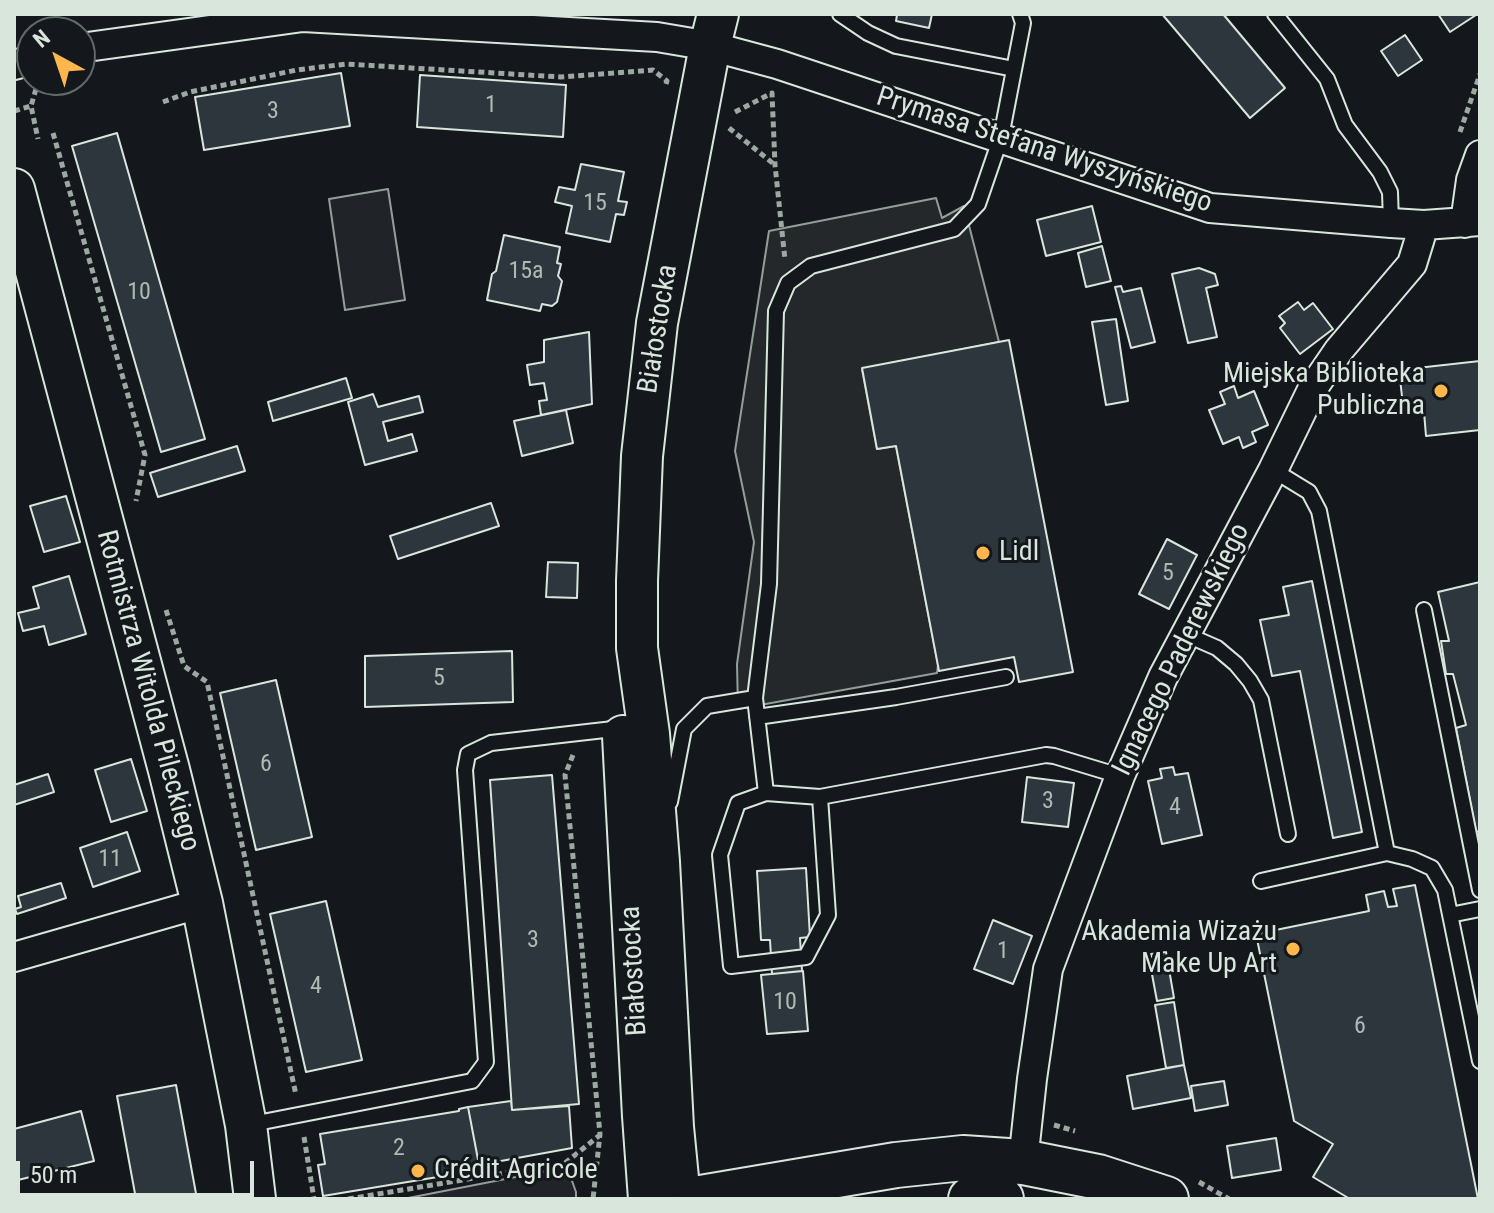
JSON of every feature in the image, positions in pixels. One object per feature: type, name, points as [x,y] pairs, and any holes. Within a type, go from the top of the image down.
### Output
[{"type":"main road","name":"Białostocka","points":[[649,1199],[622,728],[637,648],[642,456],[657,323],[714,30]]},
{"type":"main road","name":"Rotmistrza Witolda Pileckiego","points":[[14,189],[202,903],[246,1125],[255,1199]]},
{"type":"main road","name":"Białostocka","points":[[637,648],[649,734],[659,862],[673,1127],[680,1199]]},
{"type":"main road","points":[[695,1199],[896,1165],[963,1158],[1023,1162],[1098,1177],[1166,1199]]},
{"type":"main road","points":[[971,1199],[1001,1199]]},
{"type":"street","name":"Prymasa Stefana Wyszyńskiego","points":[[96,46],[303,17],[429,19],[657,37],[714,30],[777,64],[1210,208],[1424,225],[1472,222]]},
{"type":"street","points":[[1468,150],[1472,222]]},
{"type":"street","name":"Ignacego Paderewskiego","points":[[1023,1162],[1048,969],[1120,776],[1163,677],[1313,388],[1339,350],[1412,264],[1424,225]]},
{"type":"street","points":[[14,957],[202,903]]},
{"type":"lane","points":[[840,14],[868,33],[896,46],[1014,69]]},
{"type":"lane","points":[[766,793],[755,698],[769,584],[776,311],[788,283],[811,266],[954,229],[978,204],[1001,137],[1023,23],[1020,14]]},
{"type":"lane","points":[[1275,14],[1327,79],[1345,125],[1380,172],[1390,192],[1391,223]]},
{"type":"lane","points":[[1273,470],[1309,492],[1319,511],[1387,853]]},
{"type":"lane","points":[[1424,610],[1480,890]]},
{"type":"lane","points":[[1185,634],[1217,648],[1236,664],[1261,700],[1288,834]]},
{"type":"lane","points":[[757,717],[1006,677]]},
{"type":"lane","points":[[659,862],[684,729],[707,706],[755,698]]},
{"type":"lane","points":[[246,1125],[472,1081],[486,1062],[465,770],[468,754],[491,743],[622,728]]},
{"type":"lane","points":[[820,797],[828,915],[806,957],[731,966],[720,855],[738,803],[766,793],[820,797],[1046,755],[1120,776]]},
{"type":"lane","points":[[1261,881],[1387,853],[1432,868],[1445,890],[1480,1061]]},
{"type":"lane","points":[[1450,915],[1480,909]]},
{"type":"path","points":[[163,102],[190,92],[297,70],[346,64],[561,77],[653,70],[667,81],[666,92]]},
{"type":"path","points":[[1468,150],[1480,74]]},
{"type":"path","points":[[733,113],[772,93],[775,165],[788,283]]},
{"type":"path","points":[[14,111],[31,106],[38,139]]},
{"type":"path","points":[[720,120],[775,165]]},
{"type":"path","points":[[53,133],[145,455],[135,506]]},
{"type":"path","points":[[166,608],[184,666],[207,682],[300,1114],[314,1199]]},
{"type":"path","points":[[581,733],[565,775],[600,1134],[593,1199]]},
{"type":"path","points":[[348,1199],[565,1163],[600,1134]]},
{"type":"shaded area","points":[[388,189],[405,300],[345,310],[329,199]]},
{"type":"shaded area","points":[[936,198],[942,218],[964,206],[999,342],[862,369],[877,449],[896,446],[938,665],[937,673],[738,709],[737,664],[754,542],[735,451],[769,231]]},
{"type":"shaded area","points":[[567,1167],[576,1199],[403,1199]]},
{"type":"building","points":[[894,14],[932,14],[929,28],[896,21],[897,15]]},
{"type":"building","points":[[1162,14],[1223,14],[1285,88],[1250,118]]},
{"type":"building","points":[[1438,14],[1475,14],[1476,15],[1450,32]]},
{"type":"building","points":[[1405,35],[1422,60],[1398,76],[1381,51]]},
{"type":"building","points":[[341,73],[350,126],[204,150],[195,97]]},
{"type":"building","points":[[420,75],[566,85],[563,137],[417,127]]},
{"type":"building","points":[[117,133],[205,439],[161,452],[72,146]]},
{"type":"building","points":[[581,164],[624,172],[618,201],[627,202],[624,215],[616,214],[610,242],[566,233],[572,206],[555,202],[559,187],[575,190]]},
{"type":"building","points":[[1092,206],[1101,242],[1046,256],[1037,220]]},
{"type":"building","points":[[504,235],[560,247],[557,263],[561,264],[558,276],[562,281],[557,302],[552,306],[542,304],[540,311],[487,300]]},
{"type":"building","points":[[1102,246],[1111,281],[1086,287],[1078,253]]},
{"type":"building","points":[[1199,268],[1215,274],[1218,285],[1206,288],[1217,337],[1188,343],[1172,274]]},
{"type":"building","points":[[1121,286],[1123,292],[1141,288],[1155,342],[1131,348],[1115,287]]},
{"type":"building","points":[[1298,302],[1304,310],[1313,303],[1333,329],[1300,354],[1280,328],[1285,323],[1279,316]]},
{"type":"building","points":[[1116,319],[1128,401],[1106,405],[1092,322]]},
{"type":"building","points":[[589,332],[592,404],[541,415],[539,401],[547,400],[544,383],[530,385],[527,365],[544,362],[544,340]]},
{"type":"building","name":"Lidl","points":[[1009,340],[1073,672],[1019,682],[1014,657],[939,671],[896,446],[877,449],[862,368]]},
{"type":"building","name":"Miejska Biblioteka Publiczna","points":[[1480,361],[1480,430],[1426,436],[1424,412],[1404,414],[1399,370]]},
{"type":"building","points":[[346,378],[352,398],[273,421],[268,402]]},
{"type":"building","points":[[1234,386],[1238,398],[1254,391],[1268,425],[1252,432],[1256,442],[1243,448],[1239,437],[1223,444],[1209,410],[1225,404],[1220,392]]},
{"type":"building","points":[[373,394],[378,407],[419,396],[423,412],[383,422],[388,441],[412,434],[417,451],[365,465],[348,402]]},
{"type":"building","points":[[566,410],[573,443],[522,456],[514,421]]},
{"type":"building","points":[[237,446],[245,471],[158,497],[150,473]]},
{"type":"building","points":[[66,496],[80,542],[44,552],[30,506]]},
{"type":"building","points":[[491,503],[499,526],[398,559],[390,536]]},
{"type":"building","points":[[1167,539],[1197,555],[1169,609],[1139,594]]},
{"type":"building","points":[[548,562],[578,563],[577,598],[546,597]]},
{"type":"building","points":[[69,576],[86,634],[49,645],[44,626],[23,631],[18,613],[39,608],[33,587]]},
{"type":"building","points":[[1312,581],[1362,832],[1333,838],[1300,671],[1272,676],[1260,620],[1289,615],[1283,587]]},
{"type":"building","points":[[1480,582],[1480,831],[1476,832],[1456,728],[1466,725],[1453,674],[1446,674],[1441,641],[1449,641],[1438,592]]},
{"type":"building","points":[[512,651],[513,702],[365,707],[365,656]]},
{"type":"building","points":[[276,680],[312,837],[256,850],[220,693]]},
{"type":"building","points":[[131,759],[147,811],[111,822],[95,770]]},
{"type":"building","points":[[1173,767],[1175,775],[1188,773],[1202,835],[1162,844],[1148,781],[1162,778],[1160,769]]},
{"type":"building","points":[[48,774],[54,792],[14,805],[14,785]]},
{"type":"building","points":[[552,775],[579,1104],[512,1110],[490,780]]},
{"type":"building","points":[[1027,777],[1074,783],[1068,827],[1022,822]]},
{"type":"building","points":[[127,832],[140,871],[93,887],[80,848]]},
{"type":"building","points":[[806,868],[810,937],[800,938],[802,971],[772,974],[770,940],[761,940],[757,871]]},
{"type":"building","points":[[61,883],[66,898],[17,914],[15,909],[21,907],[18,896]]},
{"type":"building","points":[[1415,885],[1478,1199],[1350,1199],[1313,1177],[1333,1144],[1294,1121],[1256,934],[1369,911],[1366,895],[1384,891],[1388,907],[1397,906],[1393,889]]},
{"type":"building","points":[[326,901],[362,1060],[306,1072],[270,914]]},
{"type":"building","points":[[993,920],[1032,936],[1013,984],[974,969]]},
{"type":"building","points":[[1166,952],[1174,998],[1157,1001],[1151,954]]},
{"type":"building","points":[[803,971],[808,1031],[767,1034],[761,975]]},
{"type":"building","points":[[1174,1002],[1184,1065],[1166,1068],[1155,1005]]},
{"type":"building","points":[[1184,1065],[1191,1098],[1133,1109],[1127,1076]]},
{"type":"building","points":[[1224,1081],[1228,1105],[1195,1111],[1191,1086]]},
{"type":"building","points":[[176,1085],[197,1199],[136,1199],[117,1096]]},
{"type":"building","points":[[511,1101],[512,1110],[569,1106],[572,1148],[479,1165],[468,1107]]},
{"type":"building","points":[[468,1107],[480,1170],[323,1196],[318,1165],[325,1164],[320,1134]]},
{"type":"building","points":[[81,1111],[94,1161],[14,1181],[14,1129]]},
{"type":"building","points":[[1276,1138],[1281,1170],[1232,1178],[1227,1146]]},
{"type":"place","name":"Miejska Biblioteka Publiczna","points":[[1441,391]]},
{"type":"place","name":"Lidl","points":[[983,553]]},
{"type":"place","name":"Akademia Wizażu Make Up Art","points":[[1293,949]]},
{"type":"place","name":"Crédit Agricole","points":[[418,1171]]}]
